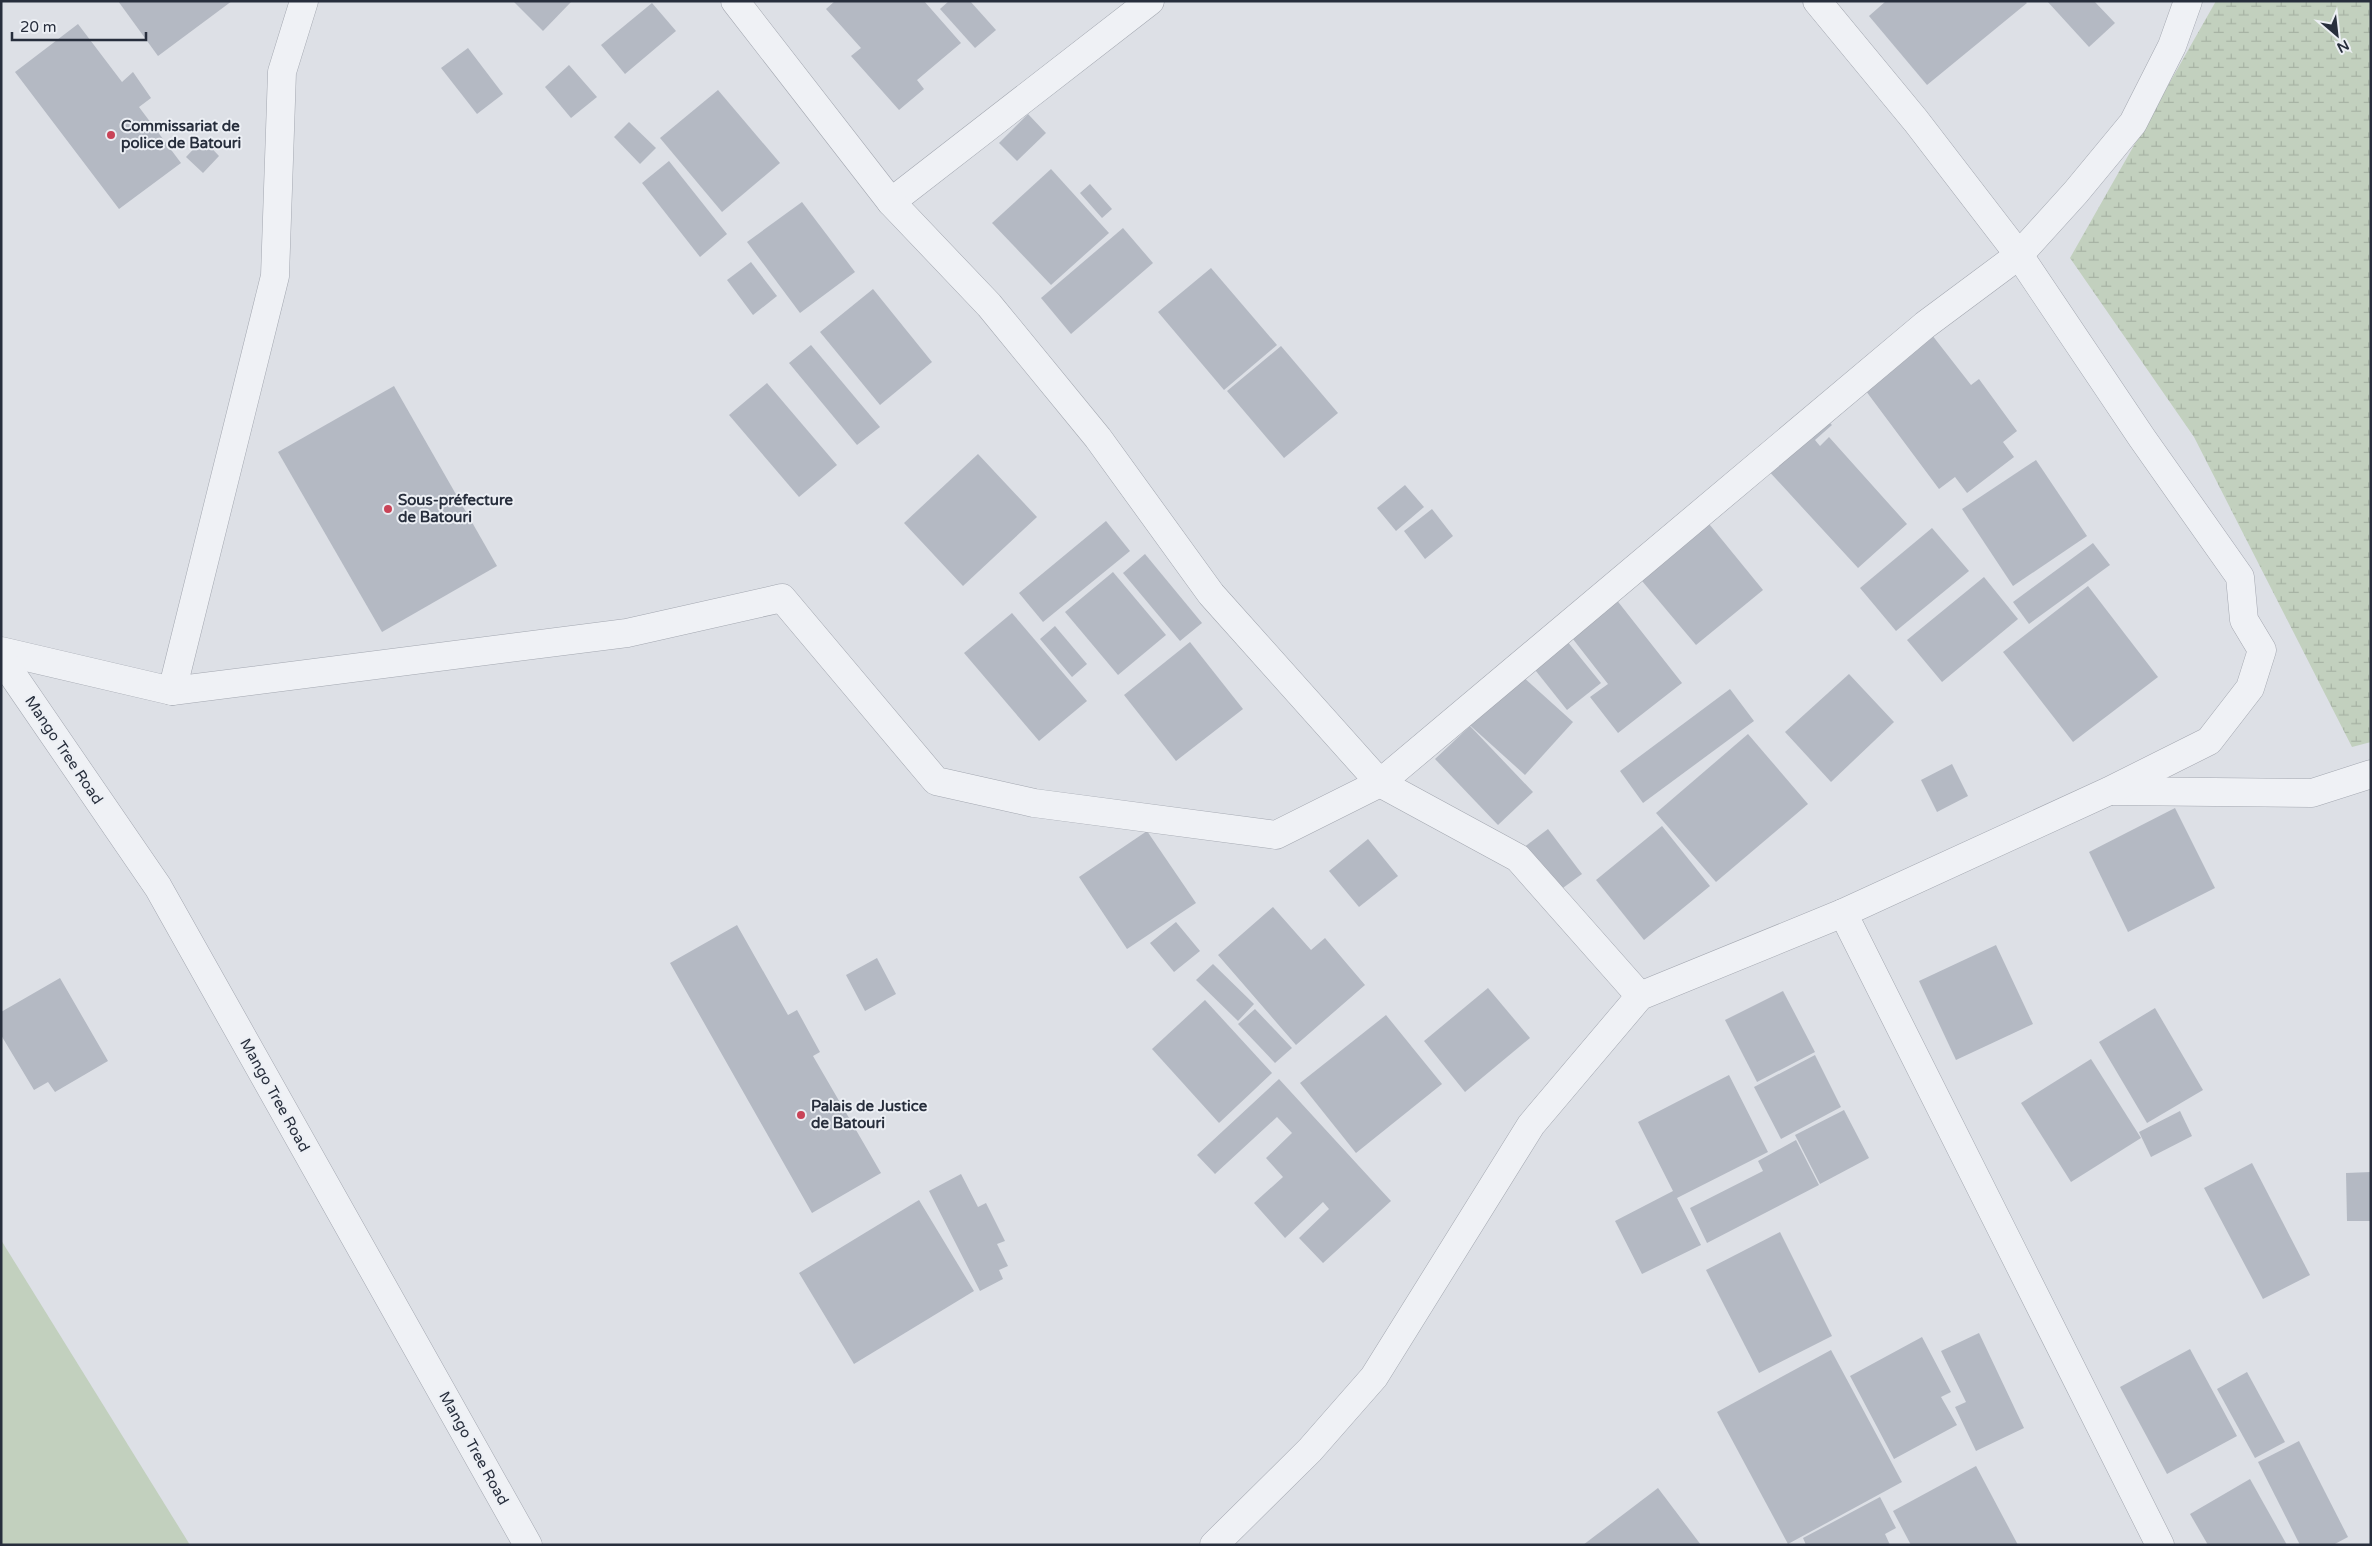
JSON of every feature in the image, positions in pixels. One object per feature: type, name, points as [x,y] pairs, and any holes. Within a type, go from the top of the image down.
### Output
[{"type":"street","points":[[172,691],[275,276],[282,72],[304,1]]},
{"type":"street","points":[[735,1],[891,202],[989,305],[1098,438],[1211,594],[1290,686],[1380,783],[1518,858],[1640,996]]},
{"type":"street","points":[[891,202],[1150,1]]},
{"type":"street","points":[[1214,1545],[1310,1450],[1374,1377],[1531,1125],[1640,996],[1843,913],[2109,791],[2209,741],[2250,688],[2262,650],[2244,620],[2240,577],[2142,438],[2018,255],[1916,121],[1817,1]]},
{"type":"street","points":[[1,652],[172,691],[626,634],[782,598],[936,781],[1034,803],[1276,835],[1380,783],[1925,324],[2018,255],[2076,192],[2133,123],[2172,46],[2188,1]]},
{"type":"street","name":"Mango Tree Road","points":[[1,658],[158,887],[528,1545]]},
{"type":"street","points":[[2109,791],[2312,793],[2371,774]]},
{"type":"street","points":[[1843,913],[2160,1545]]},
{"type":"green space","points":[[2216,1],[2371,1],[2371,742],[2352,747],[2194,437],[2070,258]]},
{"type":"green space","points":[[1,1240],[190,1545],[1,1545]]},
{"type":"building","points":[[118,1],[232,1],[158,56]]},
{"type":"building","points":[[513,1],[572,1],[543,31]]},
{"type":"building","points":[[835,1],[924,1],[961,43],[917,80],[924,89],[899,110],[851,56],[861,48],[826,9]]},
{"type":"building","points":[[949,1],[970,1],[996,30],[975,48],[940,9]]},
{"type":"building","points":[[1886,1],[2025,1],[2027,3],[1927,85],[1869,16]]},
{"type":"building","points":[[2047,1],[2094,1],[2115,23],[2089,47]]},
{"type":"building","points":[[652,3],[676,31],[625,74],[601,45]]},
{"type":"building","name":"Commissariat de police de Batouri","points":[[78,24],[122,82],[133,72],[151,98],[139,107],[181,163],[119,209],[15,72]]},
{"type":"building","points":[[468,48],[503,94],[477,114],[441,68]]},
{"type":"building","points":[[569,65],[597,97],[571,118],[545,87]]},
{"type":"building","points":[[718,90],[780,163],[722,212],[660,138]]},
{"type":"building","points":[[1028,114],[1046,133],[1017,161],[999,143]]},
{"type":"building","points":[[629,122],[656,148],[640,164],[614,137]]},
{"type":"building","points":[[203,139],[219,156],[203,173],[186,157]]},
{"type":"building","points":[[669,161],[727,234],[700,257],[642,183]]},
{"type":"building","points":[[1051,169],[1109,233],[1051,285],[992,223]]},
{"type":"building","points":[[1090,184],[1112,209],[1102,218],[1080,193]]},
{"type":"building","points":[[802,202],[855,272],[800,313],[747,242]]},
{"type":"building","points":[[1123,228],[1153,263],[1071,334],[1041,298]]},
{"type":"building","points":[[751,262],[777,296],[753,315],[727,280]]},
{"type":"building","points":[[1211,268],[1277,345],[1224,390],[1158,312]]},
{"type":"building","points":[[873,289],[932,362],[880,405],[820,332]]},
{"type":"building","points":[[1932,335],[1971,385],[1979,379],[2017,431],[2003,442],[2014,457],[1967,493],[1955,477],[1939,489],[1863,387]]},
{"type":"building","points":[[811,345],[880,427],[857,445],[789,363]]},
{"type":"building","points":[[1281,346],[1338,413],[1284,458],[1227,391]]},
{"type":"building","points":[[767,383],[837,465],[799,497],[729,415]]},
{"type":"building","name":"Sous-préfecture de Batouri","points":[[394,386],[497,566],[382,632],[278,452]]},
{"type":"building","points":[[1817,410],[1832,425],[1815,440],[1820,446],[1829,437],[1907,524],[1858,568],[1765,467]]},
{"type":"building","points":[[978,454],[1037,517],[963,586],[904,523]]},
{"type":"building","points":[[2036,460],[2087,536],[2013,586],[1962,509]]},
{"type":"building","points":[[1405,485],[1424,507],[1396,531],[1377,508]]},
{"type":"building","points":[[1432,509],[1453,536],[1425,559],[1404,531]]},
{"type":"building","points":[[1705,519],[1763,590],[1696,645],[1637,575]]},
{"type":"building","points":[[1106,521],[1130,551],[1043,622],[1019,593]]},
{"type":"building","points":[[1932,528],[1969,571],[1896,631],[1860,588]]},
{"type":"building","points":[[2093,543],[2110,565],[2029,624],[2013,602]]},
{"type":"building","points":[[1145,554],[1202,623],[1180,641],[1123,573]]},
{"type":"building","points":[[1113,572],[1166,635],[1118,675],[1065,612]]},
{"type":"building","points":[[1984,577],[2018,619],[1942,682],[1907,640]]},
{"type":"building","points":[[2088,586],[2158,677],[2073,742],[2003,652]]},
{"type":"building","points":[[1608,589],[1682,683],[1618,733],[1590,697],[1608,684],[1562,625]]},
{"type":"building","points":[[1012,613],[1087,701],[1039,741],[964,653]]},
{"type":"building","points":[[1055,626],[1087,664],[1072,677],[1040,639]]},
{"type":"building","points":[[1558,630],[1601,683],[1567,710],[1524,656]]},
{"type":"building","points":[[1190,642],[1243,709],[1176,761],[1124,695]]},
{"type":"building","points":[[1511,666],[1573,722],[1525,775],[1463,719]]},
{"type":"building","points":[[1849,674],[1894,722],[1831,782],[1785,732]]},
{"type":"building","points":[[1730,689],[1754,721],[1643,803],[1620,771]]},
{"type":"building","points":[[1470,726],[1533,792],[1498,825],[1435,759]]},
{"type":"building","points":[[1748,734],[1808,804],[1716,882],[1656,813]]},
{"type":"building","points":[[1952,764],[1968,796],[1937,812],[1921,780]]},
{"type":"building","points":[[2175,808],[2215,888],[2128,932],[2089,852]]},
{"type":"building","points":[[1662,826],[1710,886],[1644,940],[1596,880]]},
{"type":"building","points":[[1548,829],[1582,874],[1545,901],[1511,857]]},
{"type":"building","points":[[1147,831],[1196,903],[1127,949],[1079,877]]},
{"type":"building","points":[[1368,839],[1398,876],[1359,907],[1329,871]]},
{"type":"building","points":[[1273,907],[1311,950],[1325,938],[1365,985],[1296,1045],[1218,955]]},
{"type":"building","points":[[1176,922],[1200,951],[1174,972],[1150,943]]},
{"type":"building","name":"Palais de Justice de Batouri","points":[[737,925],[788,1015],[797,1010],[820,1052],[813,1056],[881,1173],[812,1213],[670,963]]},
{"type":"building","points":[[1996,945],[2033,1024],[1956,1060],[1919,981]]},
{"type":"building","points":[[877,958],[896,994],[865,1011],[846,975]]},
{"type":"building","points":[[1213,964],[1254,1004],[1238,1021],[1196,980]]},
{"type":"building","points":[[60,978],[108,1061],[55,1092],[48,1082],[34,1090],[1,1035],[1,1012]]},
{"type":"building","points":[[1488,988],[1530,1038],[1465,1092],[1424,1041]]},
{"type":"building","points":[[1783,991],[1815,1052],[1757,1082],[1725,1020]]},
{"type":"building","points":[[1205,1000],[1272,1073],[1219,1123],[1152,1049]]},
{"type":"building","points":[[2155,1008],[2203,1090],[2147,1123],[2099,1042]]},
{"type":"building","points":[[1255,1009],[1292,1048],[1275,1063],[1238,1024]]},
{"type":"building","points":[[1386,1015],[1442,1084],[1356,1153],[1300,1083]]},
{"type":"building","points":[[1815,1055],[1841,1107],[1781,1139],[1754,1087]]},
{"type":"building","points":[[2091,1059],[2141,1138],[2071,1182],[2021,1103]]},
{"type":"building","points":[[1729,1075],[1768,1152],[1677,1198],[1701,1245],[1642,1274],[1615,1221],[1673,1191],[1638,1122]]},
{"type":"building","points":[[1279,1079],[1391,1201],[1323,1263],[1299,1238],[1329,1209],[1323,1202],[1285,1238],[1254,1203],[1283,1177],[1266,1158],[1292,1133],[1277,1117],[1215,1174],[1197,1155]]},
{"type":"building","points":[[1844,1110],[1869,1158],[1820,1184],[1795,1135]]},
{"type":"building","points":[[2180,1111],[2192,1136],[2151,1157],[2139,1132]]},
{"type":"building","points":[[1796,1140],[1819,1185],[1707,1243],[1690,1208],[1763,1171],[1758,1161]]},
{"type":"building","points":[[2252,1163],[2310,1275],[2263,1299],[2204,1188]]},
{"type":"building","points":[[2371,1172],[2371,1221],[2347,1221],[2346,1173]]},
{"type":"building","points":[[961,1174],[978,1207],[986,1203],[1005,1241],[997,1244],[1008,1266],[999,1270],[1003,1279],[980,1291],[929,1191]]},
{"type":"building","points":[[919,1200],[974,1291],[854,1364],[799,1273]]},
{"type":"building","points":[[1780,1232],[1832,1336],[1759,1373],[1706,1270]]},
{"type":"building","points":[[1979,1333],[2024,1428],[1976,1451],[1955,1407],[1966,1402],[1941,1351]]},
{"type":"building","points":[[1922,1337],[1951,1392],[1941,1397],[1957,1425],[1894,1459],[1850,1376]]},
{"type":"building","points":[[2190,1349],[2237,1436],[2167,1474],[2120,1387]]},
{"type":"building","points":[[1831,1350],[1902,1482],[1788,1544],[1717,1412]]},
{"type":"building","points":[[2247,1372],[2285,1442],[2255,1458],[2217,1389]]},
{"type":"building","points":[[2299,1441],[2348,1537],[2333,1545],[2300,1545],[2258,1462]]},
{"type":"building","points":[[1976,1466],[2018,1545],[1911,1545],[1893,1511]]},
{"type":"building","points":[[2250,1479],[2287,1545],[2208,1545],[2190,1514]]},
{"type":"building","points":[[1658,1488],[1701,1545],[1583,1545]]},
{"type":"building","points":[[1880,1497],[1896,1528],[1885,1534],[1890,1545],[1806,1545],[1803,1538]]},
{"type":"place","name":"Commissariat de police de Batouri","points":[[111,135]]},
{"type":"place","name":"Sous-préfecture de Batouri","points":[[388,509]]},
{"type":"place","name":"Palais de Justice de Batouri","points":[[801,1115]]}]
